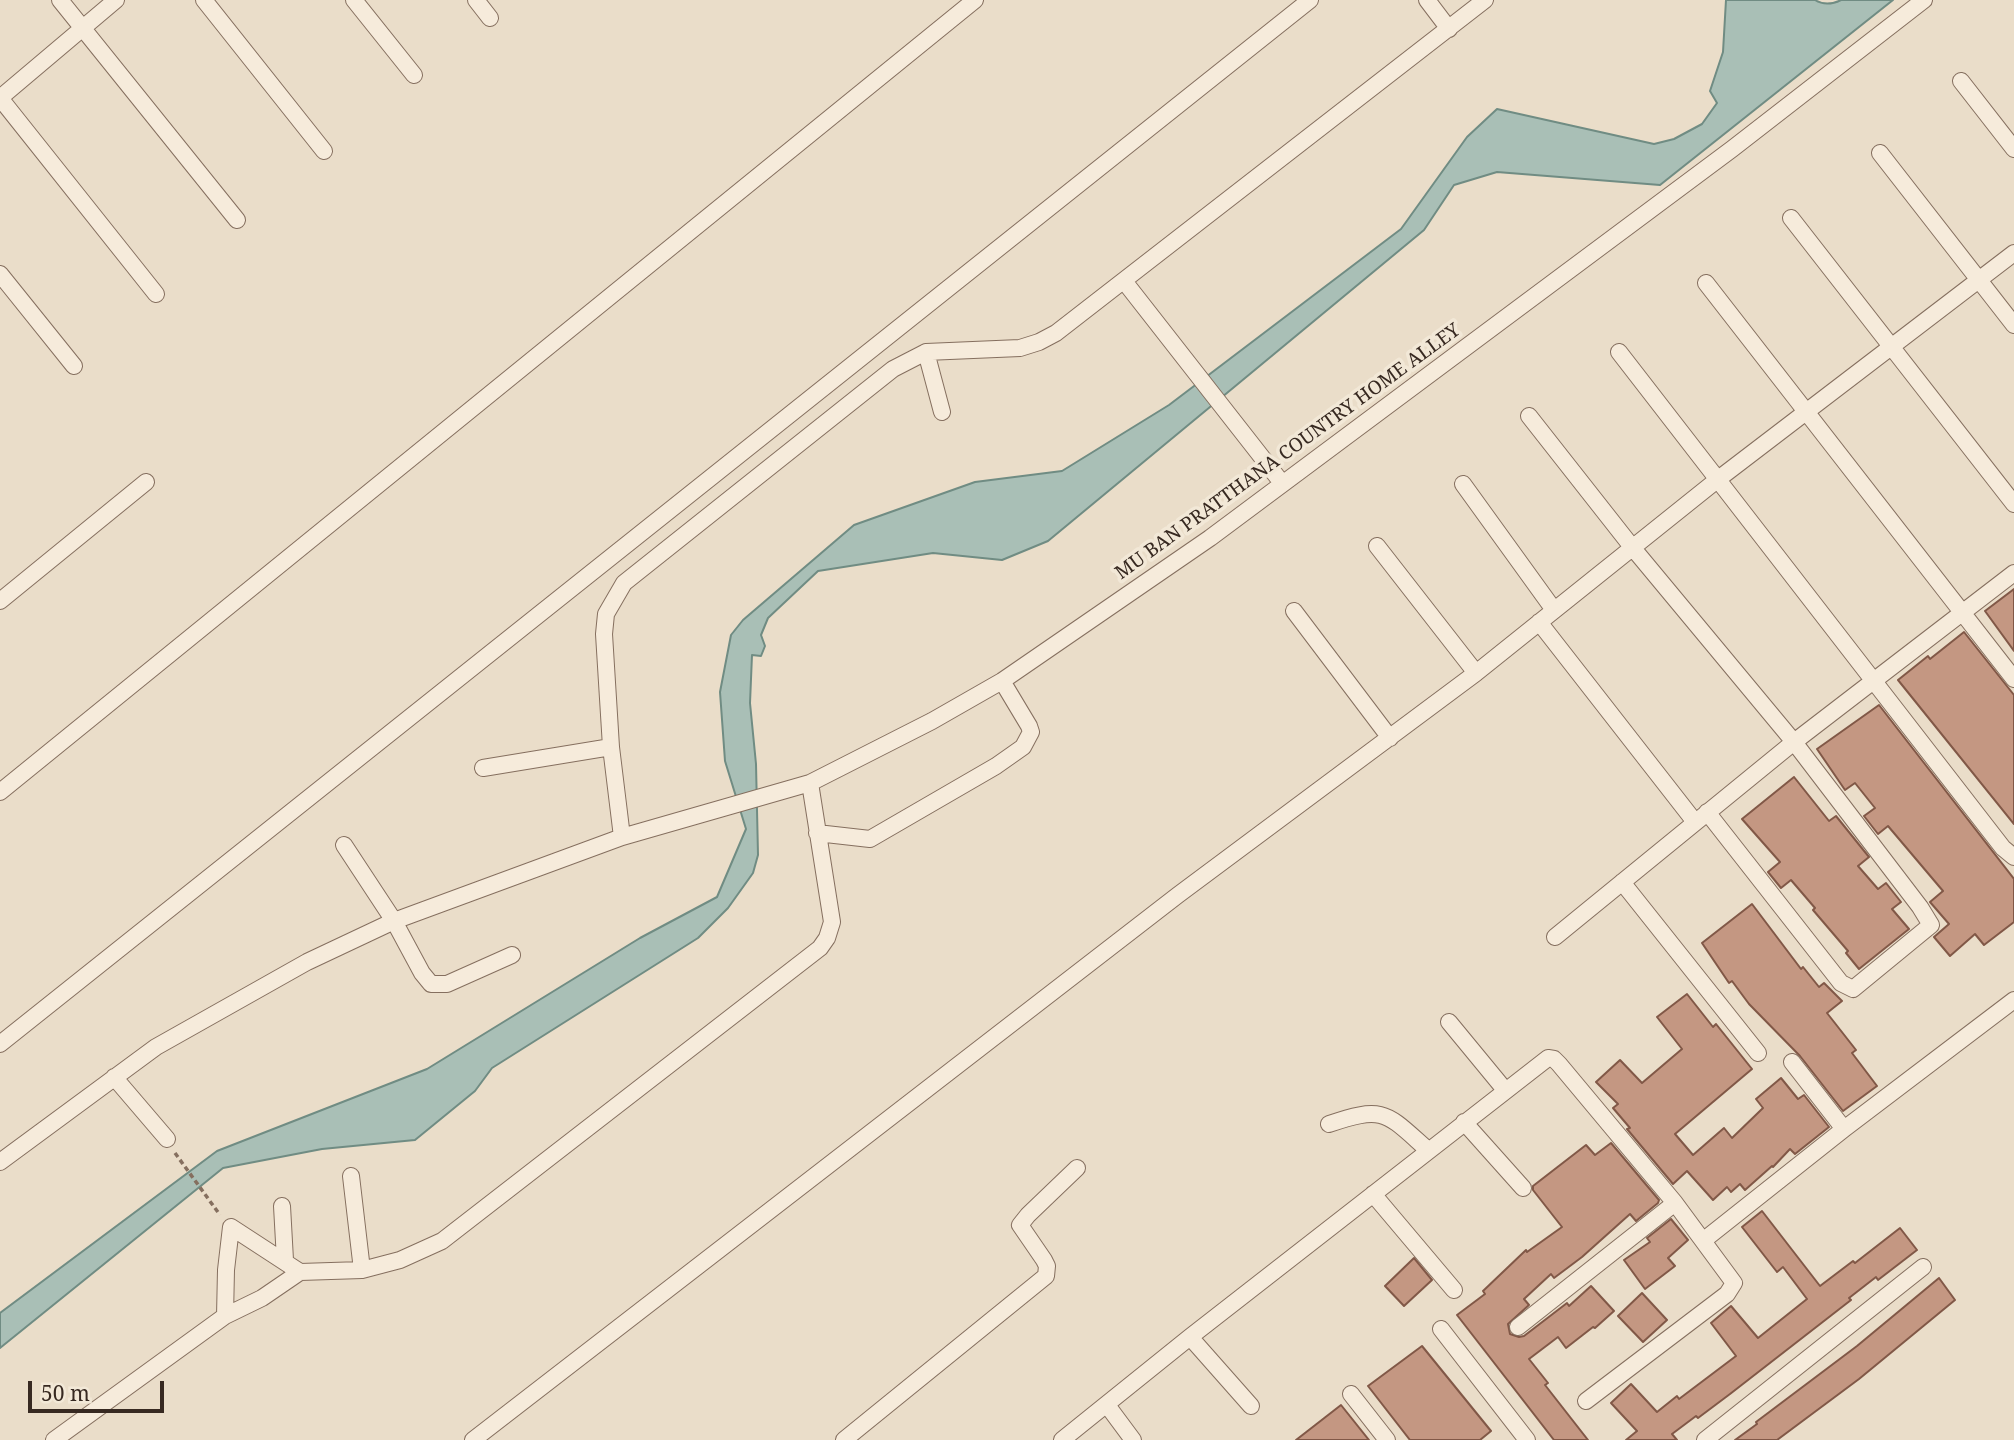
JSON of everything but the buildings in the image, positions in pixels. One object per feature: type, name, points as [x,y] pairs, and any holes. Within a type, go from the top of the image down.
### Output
[{"type":"street","points":[[60,0],[237,220]]},
{"type":"street","points":[[117,0],[0,98],[156,294]]},
{"type":"street","points":[[204,0],[324,151]]},
{"type":"street","points":[[354,0],[414,75]]},
{"type":"street","points":[[476,0],[491,18]]},
{"type":"street","points":[[0,792],[975,0]]},
{"type":"street","points":[[0,1044],[1310,0]]},
{"type":"street","points":[[1427,0],[1449,29]]},
{"type":"street","points":[[622,837],[611,747],[604,634],[607,614],[624,583],[893,369],[926,352],[1020,348],[1039,342],[1056,332],[1485,0]]},
{"type":"street","name":"MU BAN PRATTHANA COUNTRY HOME ALLEY","points":[[0,1162],[156,1047],[307,962],[394,921],[622,837],[810,783],[932,721],[1002,681],[1210,538],[1721,157],[1924,0]]},
{"type":"street","points":[[1961,81],[2014,149]]},
{"type":"street","points":[[1880,153],[2014,326]]},
{"type":"street","points":[[1791,218],[2014,504]]},
{"type":"street","points":[[473,1440],[1178,895],[1476,673],[1717,480],[2014,253]]},
{"type":"street","points":[[0,274],[75,366]]},
{"type":"street","points":[[1124,281],[1282,483]]},
{"type":"street","points":[[1706,283],[2014,679]]},
{"type":"street","points":[[926,352],[942,412]]},
{"type":"street","points":[[1619,352],[2003,848],[2014,857]]},
{"type":"street","points":[[1529,416],[1632,547],[1794,742],[1931,925],[1853,989],[1841,983],[1539,622]]},
{"type":"street","points":[[0,601],[146,482]]},
{"type":"street","points":[[1463,484],[1554,610]]},
{"type":"street","points":[[1377,546],[1476,673]]},
{"type":"street","points":[[1555,937],[1794,742],[2014,573]]},
{"type":"street","points":[[1294,611],[1390,738]]},
{"type":"street","points":[[817,833],[870,839],[996,766],[1023,747],[1031,732],[1002,681]]},
{"type":"street","points":[[483,768],[611,747]]},
{"type":"street","points":[[54,1440],[225,1316],[262,1298],[300,1272],[362,1270],[400,1261],[442,1241],[820,948],[828,939],[832,922],[810,783]]},
{"type":"street","points":[[344,845],[394,921],[430,984],[447,984],[512,955]]},
{"type":"street","points":[[1622,882],[1758,1053]]},
{"type":"street","points":[[1704,1240],[2014,1000]]},
{"type":"street","points":[[1449,1022],[1505,1090]]},
{"type":"street","points":[[1062,1440],[1543,1060],[1554,1059],[1675,1203],[1734,1283],[1731,1289],[1586,1401]]},
{"type":"street","points":[[1792,1062],[1844,1129]]},
{"type":"street","points":[[114,1077],[167,1139]]},
{"type":"street","points":[[1329,1124],[1358,1114],[1382,1113],[1428,1150]]},
{"type":"street","points":[[1464,1122],[1523,1188]]},
{"type":"street","points":[[844,1440],[1046,1276],[1047,1266],[1044,1260],[1020,1225],[1077,1168]]},
{"type":"street","points":[[351,1176],[362,1270]]},
{"type":"street","points":[[1373,1194],[1454,1290]]},
{"type":"street","points":[[1518,1327],[1675,1203]]},
{"type":"street","points":[[282,1206],[285,1260]]},
{"type":"street","points":[[225,1316],[231,1227],[300,1272]]},
{"type":"street","points":[[1705,1440],[1923,1267]]},
{"type":"street","points":[[1441,1329],[1523,1439]]},
{"type":"street","points":[[1190,1337],[1251,1406]]},
{"type":"street","points":[[1351,1394],[1387,1440]]},
{"type":"street","points":[[1107,1405],[1133,1440]]},
{"type":"path","points":[[179,1159],[211,1204]]},
{"type":"shaded area","points":[[1726,0],[1815,0],[1828,3],[1841,0],[1893,0],[1660,185],[1497,172],[1454,185],[1424,230],[1048,541],[1002,560],[933,553],[818,571],[768,618],[761,635],[765,646],[761,656],[752,655],[750,703],[756,764],[758,855],[753,873],[728,908],[698,938],[492,1068],[475,1091],[415,1140],[322,1149],[223,1168],[0,1348],[0,1313],[217,1151],[427,1069],[640,938],[717,897],[746,829],[725,761],[720,692],[731,635],[743,620],[854,525],[975,482],[1062,471],[1169,405],[1401,229],[1467,137],[1497,109],[1654,144],[1674,139],[1702,124],[1717,103],[1710,91],[1723,52]]}]
